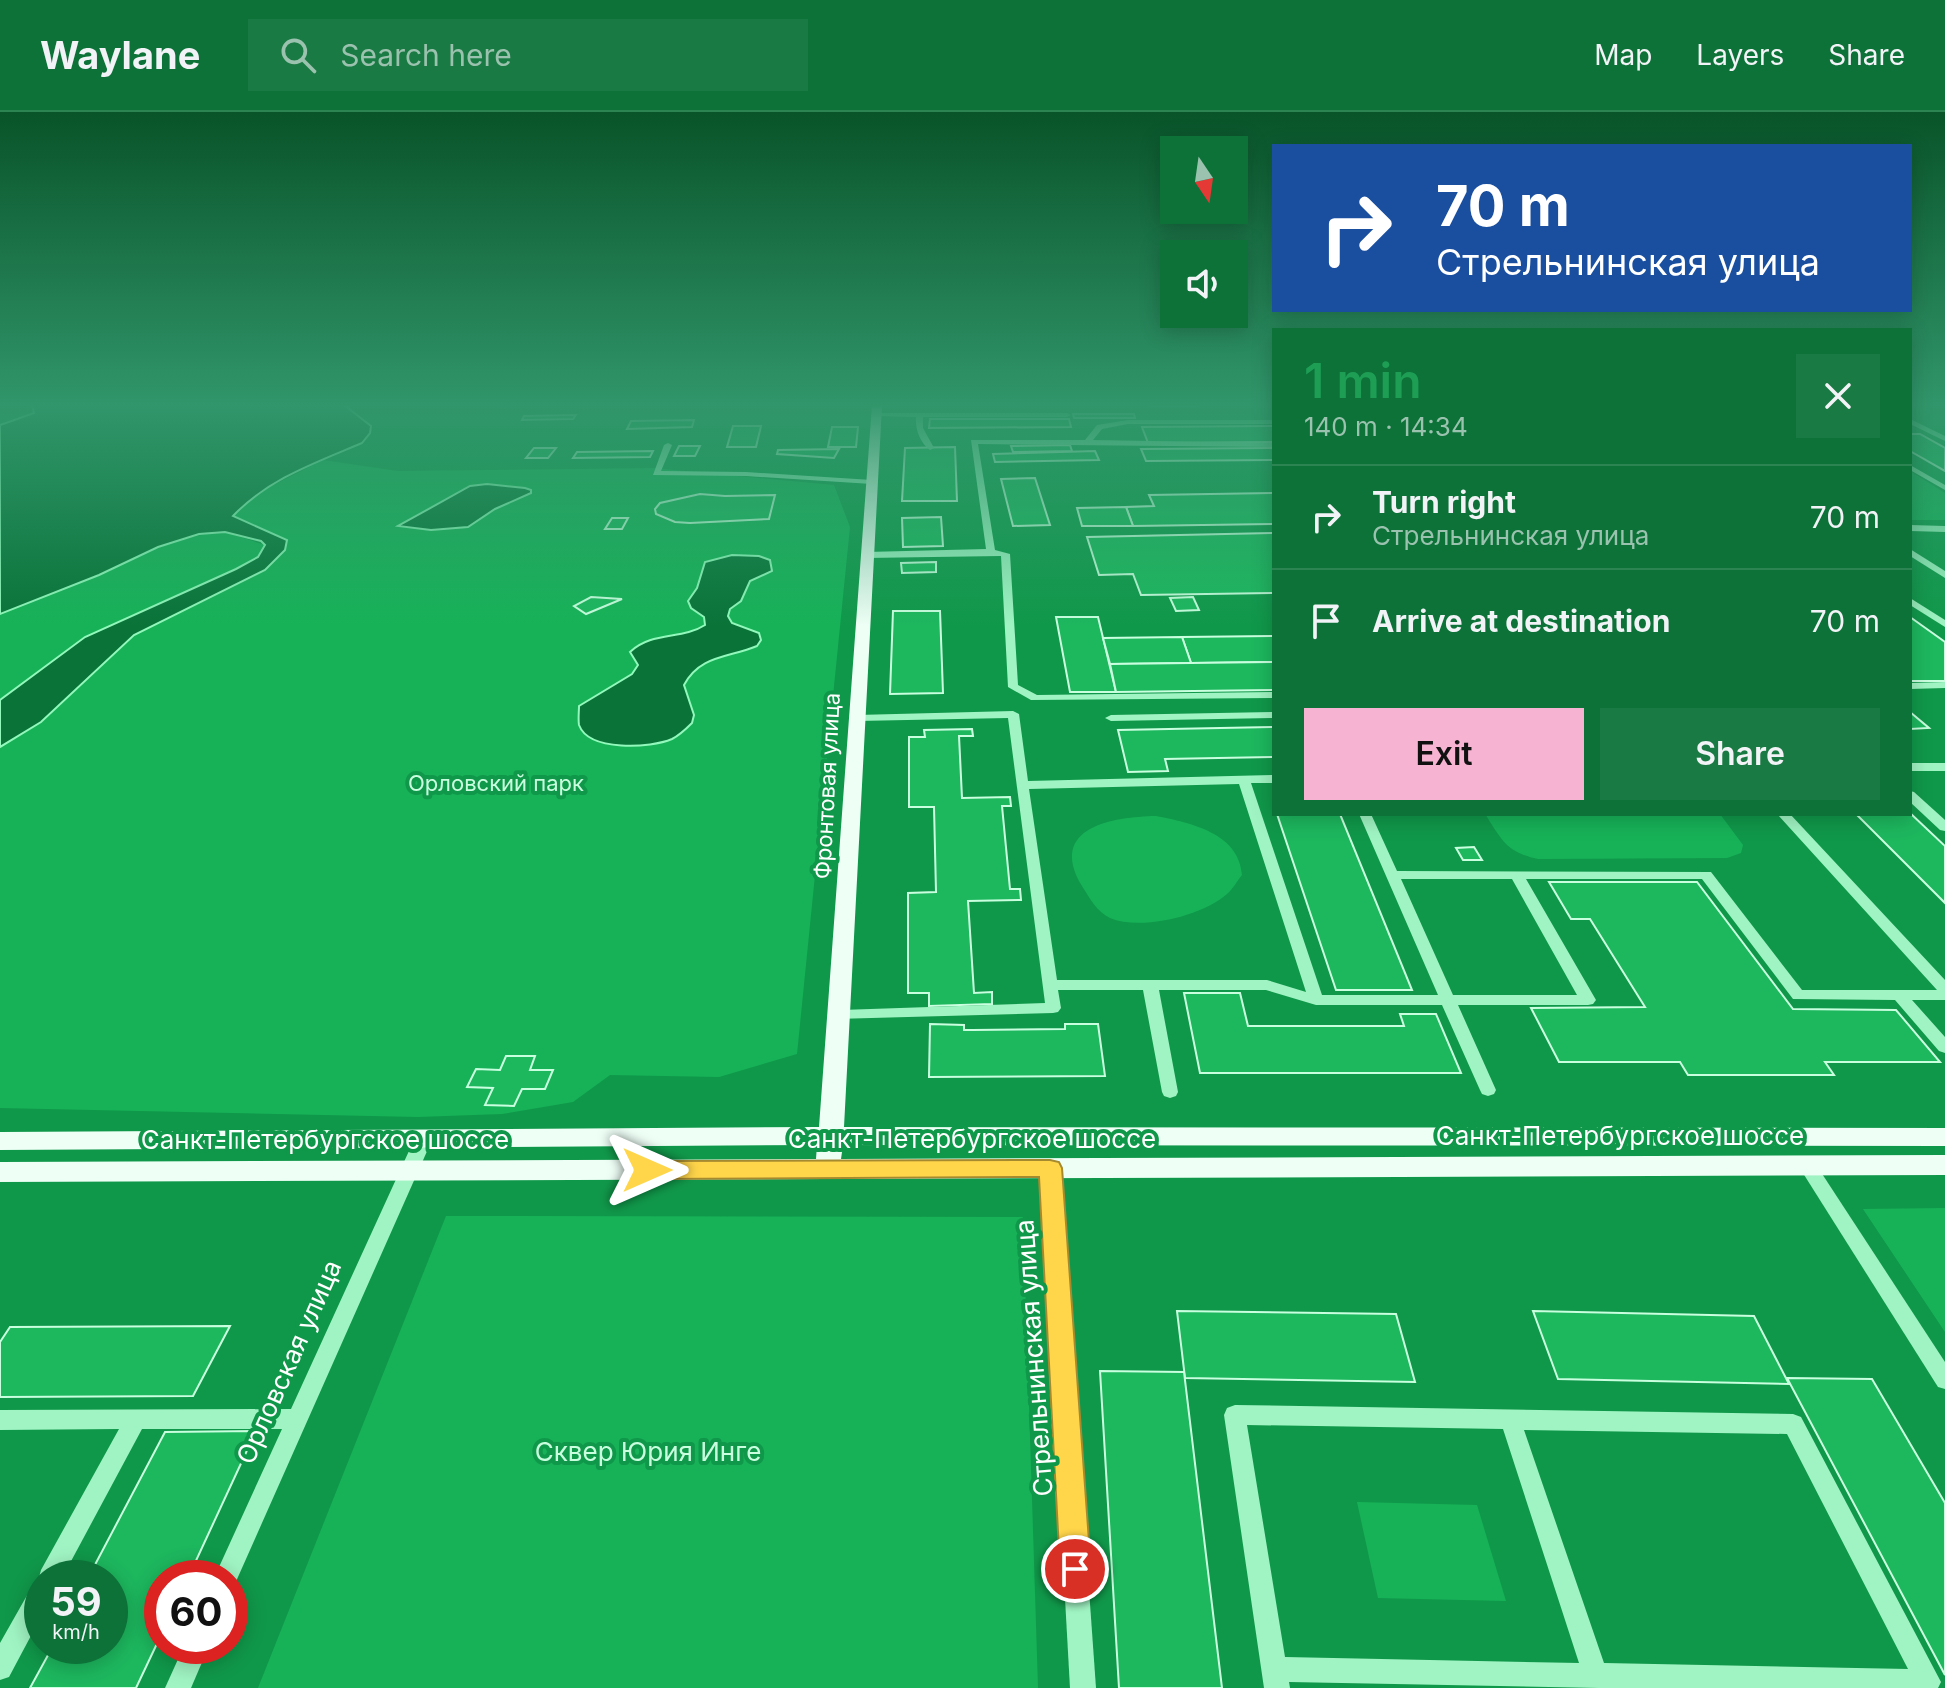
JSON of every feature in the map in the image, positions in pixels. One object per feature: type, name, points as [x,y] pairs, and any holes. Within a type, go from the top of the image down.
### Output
[{"type":"main road","name":"Фронтовая улица","points":[[828,1169],[841,1015],[872,479]]},
{"type":"main road","name":"Санкт-Петербургское шоссе","points":[[0,1141],[1945,1137]]},
{"type":"main road","name":"Санкт-Петербургское шоссе","points":[[0,1172],[1945,1165]]},
{"type":"street","points":[[818,479],[872,482]]},
{"type":"street","points":[[980,479],[991,552]]},
{"type":"street","points":[[1912,528],[1945,529]]},
{"type":"street","points":[[1912,553],[1945,575]]},
{"type":"street","points":[[866,555],[1005,554],[1013,687],[1035,698],[1272,695]]},
{"type":"street","points":[[1912,602],[1945,624]]},
{"type":"street","points":[[1912,686],[1945,685]]},
{"type":"street","points":[[841,1015],[1053,1008],[1013,714],[857,718]]},
{"type":"street","points":[[1111,718],[1272,715]]},
{"type":"street","points":[[1912,767],[1945,767]]},
{"type":"street","points":[[1022,785],[1272,779]]},
{"type":"street","points":[[1244,780],[1316,1000]]},
{"type":"street","points":[[1912,797],[1945,827]]},
{"type":"street","points":[[1366,816],[1488,1090]]},
{"type":"street","points":[[1785,816],[1945,989]]},
{"type":"street","points":[[1393,875],[1706,875],[1798,995],[1945,995]]},
{"type":"street","points":[[1050,985],[1267,985],[1316,1000],[1588,1000],[1517,875]]},
{"type":"street","points":[[1150,985],[1170,1092]]},
{"type":"street","points":[[1899,995],[1945,1047]]},
{"type":"street","name":"Орловская улица","points":[[234,1560],[423,1140]]},
{"type":"street","points":[[1807,1165],[1945,1380]]},
{"type":"street","name":"Стрельнинская улица","points":[[1050,1168],[1083,1688]]},
{"type":"street","points":[[1235,1415],[1793,1424],[1928,1682],[1848,1684],[1596,1675],[1276,1678],[1235,1415]]},
{"type":"street","points":[[0,1420],[296,1419]]},
{"type":"street","points":[[1510,1419],[1596,1675]]},
{"type":"street","points":[[59,1560],[136,1420]]},
{"type":"street","points":[[0,1668],[9,1636],[24,1616]]},
{"type":"street","points":[[178,1688],[189,1664]]},
{"type":"green space","name":"Орловский парк","points":[[286,479],[766,479],[834,485],[850,527],[797,1054],[719,1077],[610,1075],[573,1102],[502,1114],[418,1117],[0,1108],[0,747],[41,722],[134,635],[265,570],[285,550],[287,540],[232,516],[252,496]]},
{"type":"green space","points":[[1912,479],[1922,479],[1945,493],[1945,520],[1912,520]]},
{"type":"green space","points":[[225,532],[265,545],[258,557],[236,569],[85,637],[0,700],[0,614],[159,548],[191,537]]},
{"type":"green space","points":[[1156,816],[1198,827],[1223,840],[1239,861],[1242,875],[1216,902],[1187,915],[1138,923],[1110,918],[1097,908],[1082,886],[1073,866],[1073,850],[1079,838],[1104,823]]},
{"type":"green space","points":[[1486,816],[1721,816],[1743,845],[1741,853],[1727,858],[1538,859],[1519,853],[1501,838]]},
{"type":"green space","points":[[1945,1208],[1945,1332],[1863,1209]]},
{"type":"green space","name":"Сквер Юрия Инге","points":[[446,1216],[1023,1217],[1038,1688],[258,1688]]},
{"type":"green space","points":[[1357,1502],[1477,1505],[1506,1601],[1378,1598]]},
{"type":"shaded area","points":[[0,479],[284,479],[261,492],[233,516],[287,540],[285,550],[265,570],[134,635],[41,722],[0,747],[0,700],[85,637],[236,569],[258,557],[265,545],[261,541],[225,532],[199,534],[158,547],[99,575],[0,614]]},
{"type":"shaded area","points":[[487,484],[525,488],[531,493],[495,509],[468,527],[431,530],[398,526],[470,486]]},
{"type":"shaded area","points":[[732,555],[759,556],[770,560],[772,571],[750,581],[741,601],[730,609],[728,616],[732,623],[759,633],[761,640],[757,646],[706,663],[691,675],[684,685],[694,715],[692,723],[672,739],[621,746],[595,740],[585,734],[579,725],[579,706],[632,674],[638,665],[630,652],[648,641],[687,633],[705,625],[704,617],[691,608],[688,601],[697,588],[705,562]]},
{"type":"building","points":[[903,479],[956,479],[957,501],[902,501]]},
{"type":"building","points":[[1001,479],[1035,479],[1050,525],[1013,526]]},
{"type":"building","points":[[1272,493],[1272,524],[1133,526],[1126,507],[1154,506],[1149,495]]},
{"type":"building","points":[[700,494],[775,495],[769,519],[690,523],[675,522],[656,514],[655,509],[660,503]]},
{"type":"building","points":[[1126,507],[1133,526],[1082,526],[1077,508]]},
{"type":"building","points":[[941,517],[943,546],[903,547],[902,518]]},
{"type":"building","points":[[612,518],[628,518],[622,529],[605,529]]},
{"type":"building","points":[[1272,533],[1272,593],[1141,595],[1133,574],[1099,575],[1087,537]]},
{"type":"building","points":[[936,562],[936,572],[902,573],[901,563]]},
{"type":"building","points":[[591,597],[622,599],[586,614],[574,606]]},
{"type":"building","points":[[1193,597],[1199,610],[1176,611],[1170,598]]},
{"type":"building","points":[[893,611],[940,611],[943,693],[890,694]]},
{"type":"building","points":[[1056,617],[1098,617],[1116,692],[1070,692]]},
{"type":"building","points":[[1912,618],[1945,642],[1945,681],[1912,681]]},
{"type":"building","points":[[1272,636],[1272,662],[1191,663],[1182,637]]},
{"type":"building","points":[[1182,637],[1191,663],[1110,664],[1103,638]]},
{"type":"building","points":[[1272,662],[1272,690],[1116,692],[1110,664]]},
{"type":"building","points":[[1912,714],[1929,728],[1912,729]]},
{"type":"building","points":[[1272,727],[1272,757],[1165,759],[1168,771],[1128,772],[1118,730]]},
{"type":"building","points":[[972,729],[973,736],[959,736],[962,798],[1010,797],[1011,806],[1002,806],[1010,889],[1020,889],[1021,900],[968,901],[974,993],[992,992],[992,1004],[929,1006],[929,993],[908,993],[908,893],[936,892],[934,807],[909,807],[909,737],[925,737],[924,730]]},
{"type":"building","points":[[1912,815],[1945,846],[1945,903],[1858,816]]},
{"type":"building","points":[[1278,816],[1341,816],[1412,990],[1336,990]]},
{"type":"building","points":[[1474,847],[1482,860],[1463,860],[1456,848]]},
{"type":"building","points":[[1549,882],[1697,882],[1793,1009],[1896,1010],[1940,1062],[1825,1062],[1834,1075],[1688,1075],[1680,1062],[1559,1062],[1531,1008],[1645,1007],[1590,919],[1571,919]]},
{"type":"building","points":[[1184,993],[1240,993],[1248,1026],[1404,1026],[1400,1014],[1436,1014],[1461,1073],[1200,1073]]},
{"type":"building","points":[[930,1024],[964,1025],[964,1030],[973,1030],[1065,1029],[1065,1024],[1098,1024],[1105,1076],[929,1077]]},
{"type":"building","points":[[506,1056],[535,1056],[530,1070],[553,1070],[545,1089],[522,1089],[514,1106],[485,1105],[493,1088],[467,1087],[476,1069],[500,1070]]},
{"type":"building","points":[[1177,1311],[1396,1314],[1415,1382],[1185,1378]]},
{"type":"building","points":[[1533,1311],[1754,1316],[1789,1384],[1558,1379]]},
{"type":"building","points":[[230,1326],[193,1396],[0,1397],[0,1342],[10,1327]]},
{"type":"building","points":[[1100,1371],[1184,1372],[1222,1688],[1119,1688]]},
{"type":"building","points":[[1787,1378],[1872,1379],[1945,1503],[1945,1675]]},
{"type":"building","points":[[256,1431],[196,1560],[144,1560],[144,1664],[147,1664],[136,1688],[30,1688],[43,1664],[128,1664],[128,1560],[97,1560],[165,1432]]},
{"type":"route","points":[[647,1170],[1050,1168],[1075,1569]]}]
